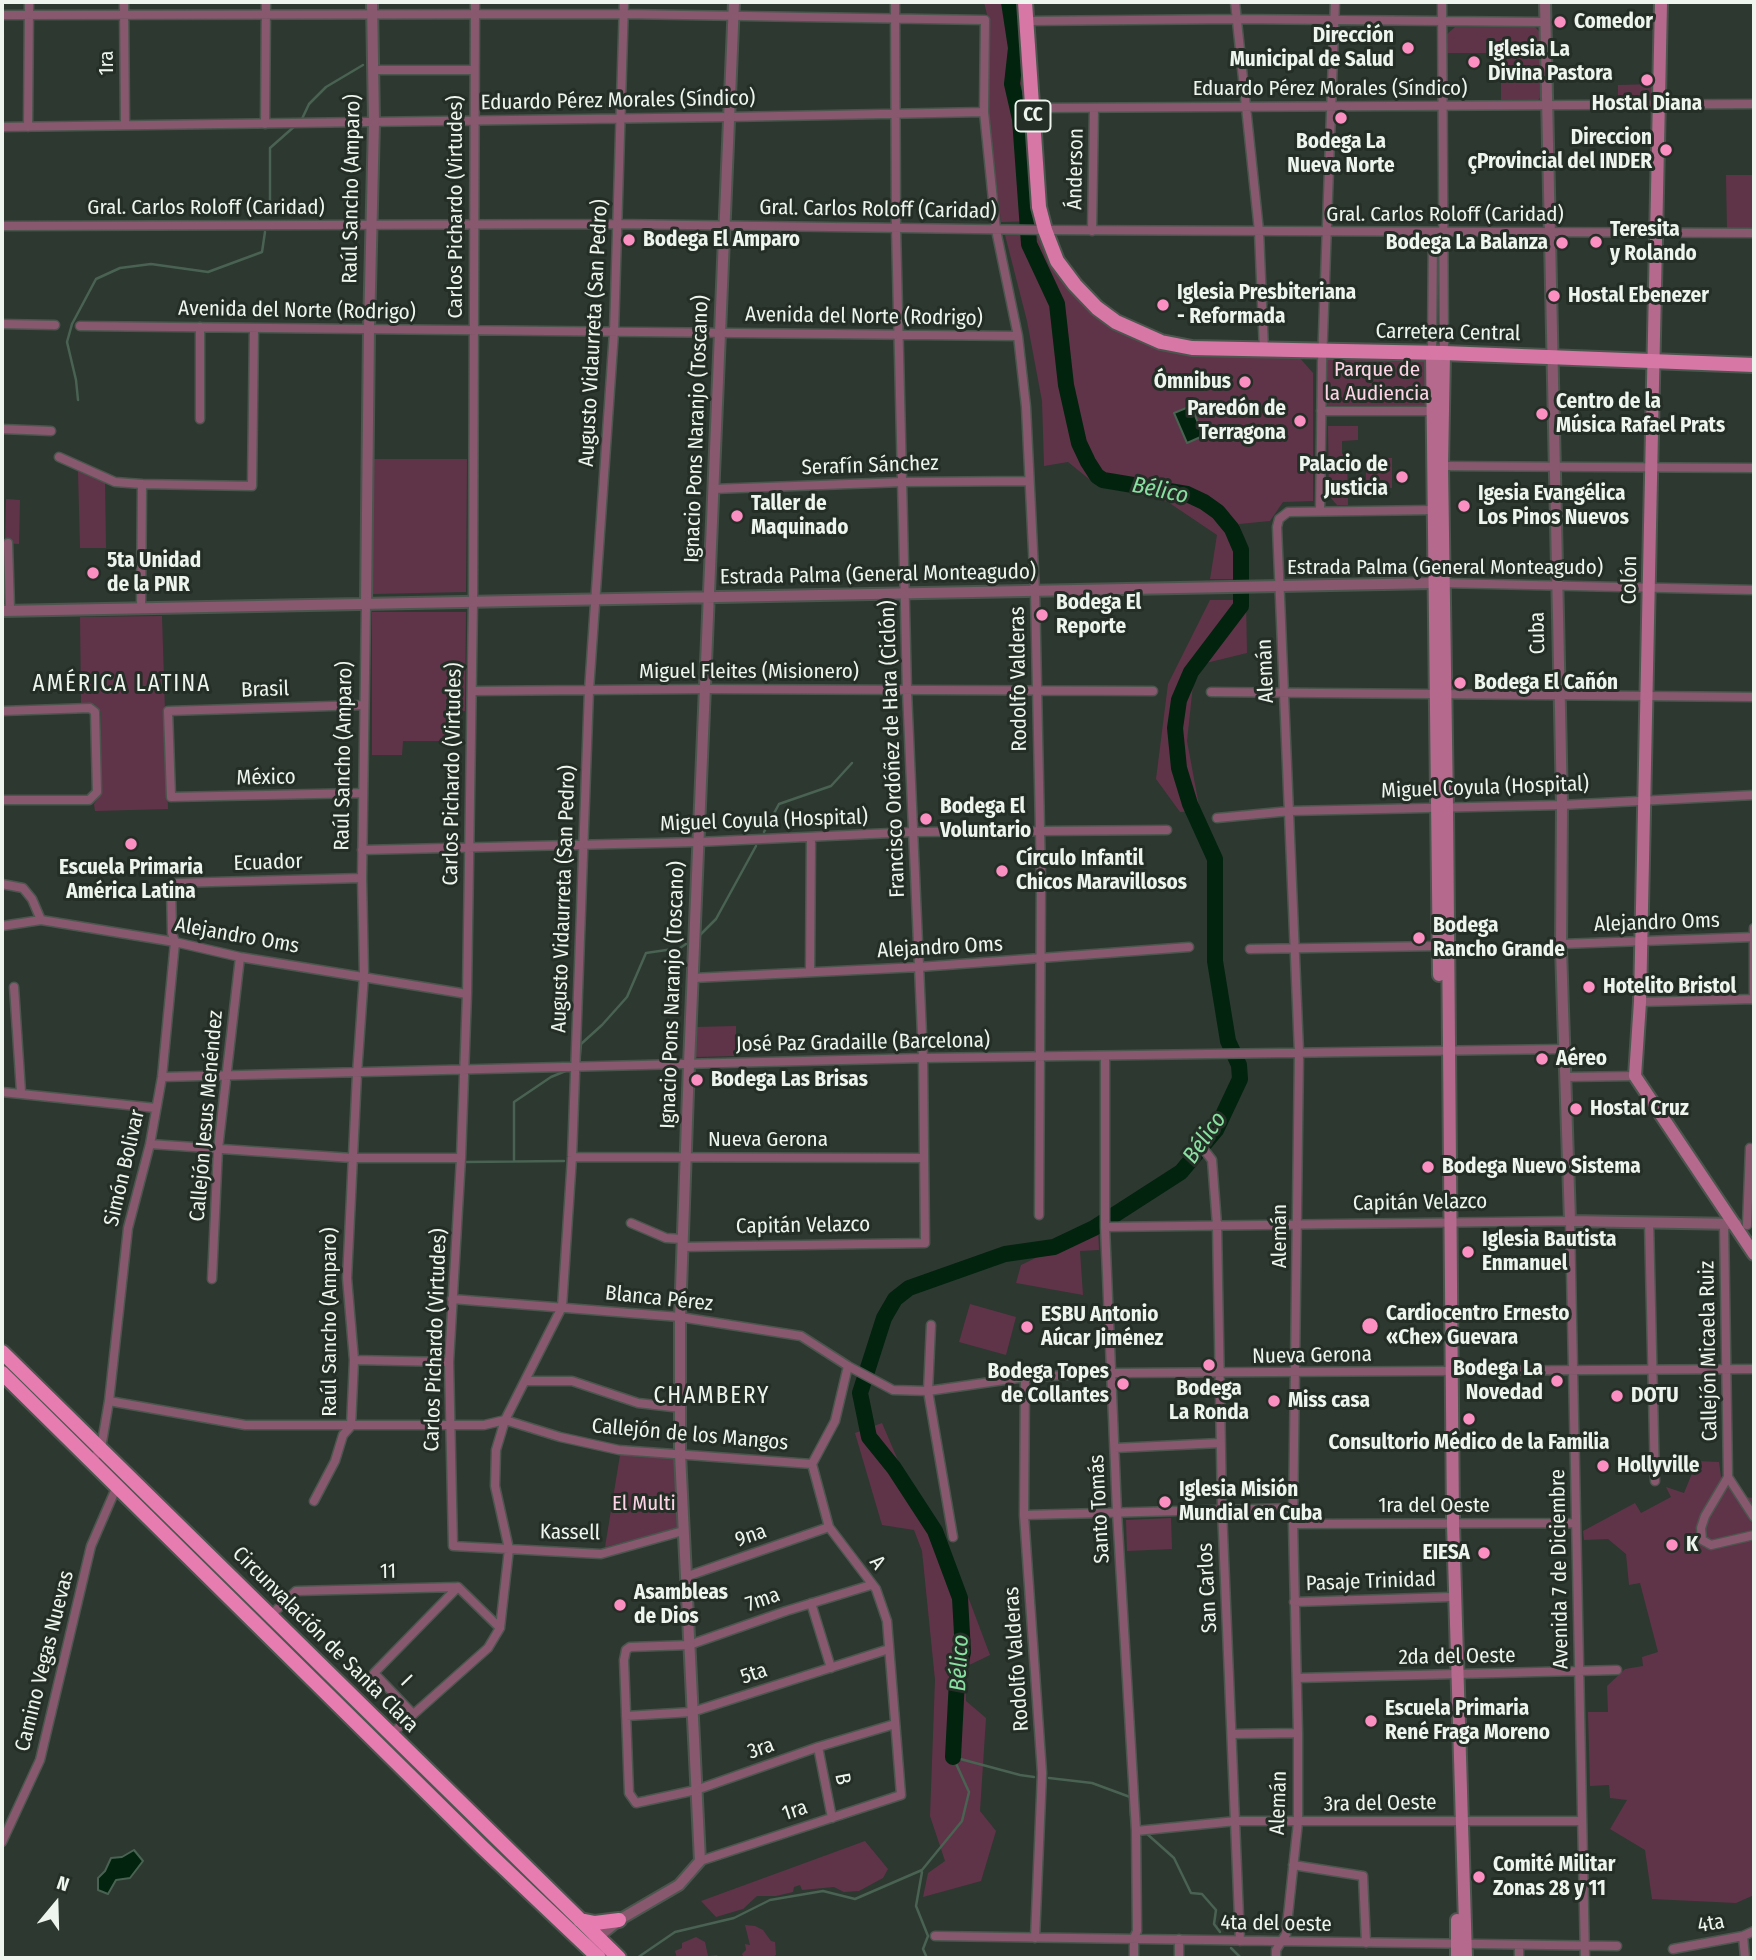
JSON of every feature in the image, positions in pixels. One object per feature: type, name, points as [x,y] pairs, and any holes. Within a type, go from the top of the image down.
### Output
[{"type":"highway","name":"Circunvalación de Santa Clara","points":[[2,1352],[579,1920],[598,1958]]},
{"type":"highway","name":"Circunvalación de Santa Clara","points":[[2,1373],[482,1847],[592,1942],[617,1957]]},
{"type":"highway","points":[[579,1920],[595,1923],[619,1920],[614,1938],[617,1957]]},
{"type":"main road","name":"Carretera Central","points":[[1026,2],[1042,230],[1057,261],[1075,285],[1097,308],[1116,322],[1161,342],[1192,348],[1552,356],[1754,365]]},
{"type":"main road","name":"Colón","points":[[1634,1076],[1642,941],[1661,2]]},
{"type":"main road","points":[[1438,353],[1432,411],[1433,510],[1439,583]]},
{"type":"main road","points":[[1438,353],[1442,466],[1439,583],[1450,1523],[1461,1944],[1457,1958]]},
{"type":"main road","points":[[1443,807],[1439,946],[1444,1051]]},
{"type":"main road","points":[[1634,1076],[1740,1224],[1754,1254]]},
{"type":"main road","points":[[1450,1523],[1454,1675]]},
{"type":"main road","points":[[1461,1944],[1466,1958]]},
{"type":"street","points":[[28,127],[29,2]]},
{"type":"street","name":"1ra","points":[[124,2],[125,125]]},
{"type":"street","points":[[265,124],[266,2]]},
{"type":"street","name":"Carlos Pichardo (Virtudes)","points":[[453,1546],[449,1362],[467,994],[472,691],[475,2]]},
{"type":"street","name":"Augusto Vidaurreta (San Pedro)","points":[[500,1628],[509,1549],[495,1486],[496,1450],[505,1420],[562,1307],[576,1068],[589,690],[614,332],[624,2]]},
{"type":"street","name":"Ignacio Pons Naranjo (Toscano)","points":[[700,1861],[680,1454],[680,1317],[734,2]]},
{"type":"street","name":"Francisco Ordóñez de Hara (Ciclón)","points":[[895,2],[896,228],[907,691],[922,1058],[925,1243]]},
{"type":"street","points":[[1235,2],[1259,231],[1264,351]]},
{"type":"street","points":[[1335,2],[1322,352],[1321,511],[1433,510]]},
{"type":"street","points":[[1438,353],[1444,232],[1442,2]]},
{"type":"street","name":"Cuba","points":[[1545,2],[1562,805],[1561,944],[1570,1221]]},
{"type":"street","points":[[2,15],[266,13],[372,8],[475,14],[895,18]]},
{"type":"street","name":"Raúl Sancho (Amparo)","points":[[314,1501],[335,1461],[344,1435],[351,1426],[354,1360],[347,1278],[364,975],[362,793],[374,122],[372,8]]},
{"type":"street","name":"Rodolfo Valderas","points":[[895,18],[985,20],[984,112],[996,230],[1018,336],[1026,407],[1035,591],[1041,878],[1039,1216]]},
{"type":"street","points":[[1027,21],[1236,19],[1546,22]]},
{"type":"street","points":[[373,70],[473,70]]},
{"type":"street","name":"Eduardo Pérez Morales (Síndico)","points":[[1032,108],[1754,103]]},
{"type":"street","name":"Ánderson","points":[[1092,231],[1094,108]]},
{"type":"street","name":"Eduardo Pérez Morales (Síndico)","points":[[2,127],[984,112]]},
{"type":"street","name":"Gral. Carlos Roloff (Caridad)","points":[[2,226],[474,223],[1092,231],[1754,233]]},
{"type":"street","points":[[1433,232],[1438,353]]},
{"type":"street","points":[[2,324],[55,325]]},
{"type":"street","name":"Avenida del Norte (Rodrigo)","points":[[80,326],[1018,336]]},
{"type":"street","points":[[200,327],[200,419]]},
{"type":"street","points":[[59,457],[115,482],[142,485],[252,486],[254,328]]},
{"type":"street","points":[[1321,411],[1432,411]]},
{"type":"street","points":[[2,429],[51,431]]},
{"type":"street","points":[[1442,466],[1754,468]]},
{"type":"street","name":"Serafín Sánchez","points":[[713,489],[903,482],[1028,481]]},
{"type":"street","points":[[141,608],[142,485]]},
{"type":"street","name":"Alemán","points":[[1276,1958],[1276,1950],[1286,1934],[1298,1822],[1293,1508],[1299,1052],[1277,527],[1283,513],[1321,511]]},
{"type":"street","points":[[6,610],[8,543]]},
{"type":"street","name":"Estrada Palma (General Monteagudo)","points":[[6,610],[1439,583],[1754,590]]},
{"type":"street","name":"Miguel Fleites (Misionero)","points":[[472,691],[1153,691]]},
{"type":"street","points":[[1211,692],[1754,697]]},
{"type":"street","name":"Brasil","points":[[171,797],[168,711],[364,705]]},
{"type":"street","points":[[2,711],[90,708],[95,712],[97,792],[89,800],[2,800]]},
{"type":"street","name":"México","points":[[171,797],[362,793]]},
{"type":"street","name":"Miguel Coyula (Hospital)","points":[[1217,818],[1290,811],[1562,805],[1754,794]]},
{"type":"street","name":"Miguel Coyula (Hospital)","points":[[362,850],[698,842],[913,832],[1167,830]]},
{"type":"street","points":[[810,972],[811,837]]},
{"type":"street","name":"Ecuador","points":[[175,883],[362,878]]},
{"type":"street","name":"Simón Bolivar","points":[[92,1461],[101,1448],[109,1401],[128,1228],[162,1077],[175,942],[172,933],[170,890],[175,883]]},
{"type":"street","points":[[2,884],[23,888],[32,899],[41,920]]},
{"type":"street","name":"Alejandro Oms","points":[[2,926],[41,920],[175,942],[240,957],[364,975],[467,994]]},
{"type":"street","points":[[1640,1002],[1754,1000],[1754,928]]},
{"type":"street","name":"Alejandro Oms","points":[[1561,944],[1754,937]]},
{"type":"street","points":[[1250,949],[1439,946]]},
{"type":"street","name":"Alejandro Oms","points":[[693,978],[1040,960],[1189,947]]},
{"type":"street","name":"Callejón Jesus Menéndez","points":[[212,1279],[218,1149],[240,957]]},
{"type":"street","points":[[13,987],[21,1092]]},
{"type":"street","name":"José Paz Gradaille (Barcelona)","points":[[162,1077],[922,1058],[1564,1049]]},
{"type":"street","name":"Santo Tomás","points":[[1105,1057],[1105,1227],[1117,1512],[1136,1830],[1137,1931],[1134,1938],[1134,1958]]},
{"type":"street","points":[[1565,1077],[1634,1076]]},
{"type":"street","points":[[2,1092],[156,1108]]},
{"type":"street","points":[[149,1144],[352,1158],[461,1158]]},
{"type":"street","name":"Callejón Micaela Ruiz","points":[[1728,1476],[1726,1370],[1750,1148]]},
{"type":"street","name":"San Carlos","points":[[1205,1152],[1212,1160],[1217,1225],[1222,1509],[1240,1941]]},
{"type":"street","name":"Nueva Gerona","points":[[572,1157],[922,1158]]},
{"type":"street","name":"Capitán Velazco","points":[[1105,1227],[1570,1221],[1740,1224]]},
{"type":"street","name":"Avenida 7 de Diciembre","points":[[1570,1221],[1585,1958]]},
{"type":"street","points":[[1649,1222],[1655,1481]]},
{"type":"street","name":"Capitán Velazco","points":[[631,1223],[682,1243],[925,1243]]},
{"type":"street","name":"Blanca Pérez","points":[[452,1299],[680,1317],[801,1336],[873,1380]]},
{"type":"street","points":[[931,1325],[928,1391],[953,1537]]},
{"type":"street","points":[[354,1360],[449,1362]]},
{"type":"street","points":[[813,1464],[835,1421],[851,1367]]},
{"type":"street","name":"Nueva Gerona","points":[[873,1380],[893,1390],[928,1391],[1026,1377],[1112,1373],[1754,1369]]},
{"type":"street","name":"Rodolfo Valderas","points":[[1026,1377],[1024,1515],[1042,1773],[1035,1938]]},
{"type":"street","points":[[526,1381],[572,1381],[638,1403],[681,1408]]},
{"type":"street","name":"Callejón de los Mangos","points":[[109,1401],[246,1425],[484,1425],[505,1420],[560,1437],[619,1450],[813,1464]]},
{"type":"street","points":[[1115,1448],[1220,1443]]},
{"type":"street","name":"A","points":[[813,1464],[829,1527],[876,1589],[887,1621],[901,1795]]},
{"type":"street","points":[[1754,1517],[1728,1476],[1701,1528],[1702,1540],[1711,1545],[1754,1535]]},
{"type":"street","name":"Camino Vegas Nuevas","points":[[3,1838],[40,1760],[91,1546],[117,1486]]},
{"type":"street","points":[[1024,1515],[1293,1508]]},
{"type":"street","name":"1ra del Oeste","points":[[1293,1524],[1576,1523]]},
{"type":"street","name":"9na","points":[[685,1577],[829,1527]]},
{"type":"street","name":"Kassell","points":[[453,1546],[601,1554],[683,1531]]},
{"type":"street","name":"7ma","points":[[626,1716],[624,1660],[626,1650],[630,1647],[689,1645],[871,1585]]},
{"type":"street","points":[[390,1735],[488,1648],[500,1628],[458,1587]]},
{"type":"street","name":"11","points":[[270,1616],[296,1591],[458,1587]]},
{"type":"street","name":"I","points":[[413,1714],[374,1673],[458,1587]]},
{"type":"street","name":"Pasaje Trinidad","points":[[1294,1602],[1450,1597]]},
{"type":"street","points":[[811,1603],[831,1668]]},
{"type":"street","name":"5ta","points":[[626,1716],[692,1713],[889,1649]]},
{"type":"street","name":"2da del Oeste","points":[[1297,1678],[1617,1670]]},
{"type":"street","name":"3ra","points":[[626,1716],[629,1793],[636,1803],[696,1790],[818,1747],[895,1724]]},
{"type":"street","points":[[1233,1734],[1298,1732]]},
{"type":"street","name":"B","points":[[818,1747],[832,1818]]},
{"type":"street","name":"1ra","points":[[700,1861],[901,1795]]},
{"type":"street","name":"3ra del Oeste","points":[[1136,1830],[1236,1821],[1583,1821]]},
{"type":"street","points":[[592,1942],[619,1920],[679,1885],[700,1861]]},
{"type":"street","points":[[1293,1865],[1363,1876],[1366,1943]]},
{"type":"street","name":"4ta","points":[[1673,1949],[1742,1936],[1754,1931]]},
{"type":"street","name":"4ta del oeste","points":[[935,1936],[1617,1946]]},
{"type":"street","points":[[1742,1936],[1745,1958]]},
{"type":"street","points":[[1179,1939],[1179,1958]]},
{"type":"street","points":[[1519,1945],[1519,1958]]},
{"type":"green space","points":[[984,2],[1020,2],[1030,191],[1037,221],[1001,222],[988,114],[988,19]]},
{"type":"green space","points":[[1455,27],[1535,27],[1542,34],[1542,96],[1535,103],[1501,103],[1501,53],[1447,53],[1447,34]]},
{"type":"green space","points":[[1654,84],[1654,102],[1618,102],[1618,85]]},
{"type":"green space","points":[[1726,175],[1754,175],[1754,231],[1727,231]]},
{"type":"green space","points":[[1005,235],[1041,235],[1055,269],[1143,342],[1193,356],[1299,357],[1313,373],[1313,501],[1283,502],[1270,521],[1239,524],[1249,551],[1246,579],[1210,579],[1217,535],[1168,502],[1094,483],[1068,462],[1044,466],[1042,401],[1027,321]]},
{"type":"green space","name":"Parque de la Audiencia","points":[[1428,356],[1427,406],[1324,405],[1325,357]]},
{"type":"green space","points":[[1328,426],[1358,426],[1358,440],[1342,441],[1342,454],[1347,454],[1348,505],[1337,505],[1329,496]]},
{"type":"green space","points":[[1366,458],[1374,458],[1379,467],[1383,464],[1383,458],[1392,458],[1392,488],[1366,488]]},
{"type":"green space","points":[[373,459],[467,459],[466,592],[373,594]]},
{"type":"green space","points":[[78,471],[105,482],[106,548],[80,548]]},
{"type":"green space","points":[[6,499],[20,500],[19,544],[5,543]]},
{"type":"green space","points":[[1210,600],[1246,600],[1247,653],[1206,663],[1193,685],[1187,741],[1200,811],[1180,812],[1156,779],[1168,684]]},
{"type":"green space","points":[[372,612],[466,612],[465,711],[453,712],[453,735],[450,741],[403,741],[402,755],[372,755]]},
{"type":"green space","points":[[162,616],[168,809],[95,811],[94,804],[101,794],[101,712],[94,704],[81,704],[80,617]]},
{"type":"green space","points":[[736,1026],[736,1056],[695,1057],[694,1027]]},
{"type":"green space","points":[[1098,1228],[1099,1250],[1080,1251],[1083,1295],[1016,1283],[1021,1265]]},
{"type":"green space","points":[[970,1304],[1016,1317],[1006,1355],[959,1342]]},
{"type":"green space","points":[[882,1423],[906,1479],[937,1526],[990,1655],[965,1667],[966,1701],[986,1718],[980,1811],[996,1831],[981,1881],[923,1897],[928,1873],[945,1861],[930,1816],[935,1680],[922,1551],[914,1530],[882,1525],[855,1433]]},
{"type":"green space","name":"El Multi","points":[[620,1455],[675,1458],[677,1529],[605,1547]]},
{"type":"green space","points":[[1697,1461],[1719,1462],[1721,1477],[1736,1496],[1754,1498],[1754,1895],[1736,1903],[1652,1899],[1645,1850],[1610,1829],[1627,1800],[1610,1798],[1609,1785],[1590,1786],[1588,1712],[1608,1712],[1607,1686],[1625,1669],[1643,1666],[1642,1657],[1658,1652],[1640,1583],[1629,1585],[1626,1554],[1608,1539],[1584,1540],[1583,1531],[1635,1503],[1641,1513],[1671,1497],[1666,1487],[1684,1493]]},
{"type":"green space","points":[[112,1473],[120,1474],[418,1769],[417,1774]]},
{"type":"green space","points":[[1171,1518],[1172,1549],[1127,1551],[1126,1520]]},
{"type":"green space","points":[[865,1841],[888,1869],[883,1878],[859,1891],[844,1892],[834,1887],[802,1890],[800,1885],[794,1887],[793,1892],[757,1896],[743,1909],[716,1917],[701,1901]]},
{"type":"green space","points":[[745,1925],[763,1930],[771,1941],[775,1942],[776,1955],[771,1958],[744,1958],[742,1954],[746,1950],[745,1944],[750,1945]]},
{"type":"green space","points":[[696,1937],[705,1942],[708,1956],[717,1955],[719,1958],[677,1958],[675,1951],[682,1948],[682,1943]]},
{"type":"shaded area","points":[[1191,406],[1199,425],[1208,422],[1212,432],[1187,443],[1174,413]]},
{"type":"shaded area","points":[[134,1850],[143,1861],[130,1878],[116,1880],[108,1894],[98,1890],[98,1878],[111,1858],[122,1857]]},
{"type":"waterway","name":"Bélico","points":[[953,1757],[957,1680],[963,1652],[960,1598],[935,1531],[894,1468],[869,1437],[860,1393],[884,1318],[895,1299],[909,1288],[1005,1254],[1054,1247],[1094,1228],[1181,1172],[1216,1130],[1240,1079],[1239,1065],[1228,1041],[1215,961],[1215,859],[1190,804],[1179,768],[1175,728],[1179,700],[1191,672],[1241,606],[1241,550],[1232,529],[1218,512],[1204,502],[1187,494],[1103,480],[1097,476],[1079,443],[1066,385],[1057,304],[1029,244],[1020,119],[1012,84],[1016,48],[1009,2]]},
{"type":"waterway","points":[[301,121],[309,104],[326,87],[363,65]]},
{"type":"waterway","points":[[270,212],[270,148],[296,125]]},
{"type":"waterway","points":[[78,400],[67,342],[72,324],[96,279],[120,268],[151,264],[208,272],[262,252],[265,232]]},
{"type":"waterway","points":[[764,832],[779,804],[831,786],[852,763]]},
{"type":"waterway","points":[[698,937],[716,919],[756,846]]},
{"type":"waterway","points":[[579,1063],[581,1044],[627,997],[646,953],[680,948],[686,944]]},
{"type":"waterway","points":[[514,1161],[514,1102],[551,1077],[568,1070]]},
{"type":"waterway","points":[[464,1162],[564,1161]]},
{"type":"waterway","points":[[953,1757],[1034,1777]]},
{"type":"waterway","name":"Bélico","points":[[637,1958],[675,1932],[734,1918],[770,1900],[823,1891],[855,1899],[922,1870],[962,1821],[969,1792],[953,1757]]},
{"type":"waterway","points":[[1049,1778],[1092,1783],[1130,1797],[1131,1816]]},
{"type":"waterway","points":[[1146,1833],[1174,1858],[1191,1893],[1202,1894],[1216,1910],[1214,1924],[1220,1932]]},
{"type":"waterway","points":[[922,1872],[916,1906],[928,1936],[923,1949],[927,1958]]},
{"type":"waterway","points":[[1231,1948],[1241,1958]]},
{"type":"place","name":"Comedor","points":[[1560,22]]},
{"type":"place","name":"Dirección Municipal de Salud","points":[[1408,48]]},
{"type":"place","name":"Iglesia La Divina Pastora","points":[[1474,62]]},
{"type":"place","name":"Hostal Diana","points":[[1647,80]]},
{"type":"place","name":"Bodega La Nueva Norte","points":[[1341,118]]},
{"type":"place","name":"Direccion çProvincial del INDER","points":[[1666,150]]},
{"type":"place","name":"Bodega El Amparo","points":[[629,240]]},
{"type":"place","name":"Teresita y Rolando","points":[[1596,242]]},
{"type":"place","name":"Bodega La Balanza","points":[[1562,243]]},
{"type":"place","name":"Hostal Ebenezer","points":[[1554,296]]},
{"type":"place","name":"Iglesia Presbiteriana - Reformada","points":[[1163,305]]},
{"type":"place","name":"Ómnibus","points":[[1245,382]]},
{"type":"place","name":"Centro de la Música Rafael Prats","points":[[1542,414]]},
{"type":"place","name":"Paredón de Terragona","points":[[1300,421]]},
{"type":"place","name":"Palacio de Justicia","points":[[1402,477]]},
{"type":"place","name":"Igesia Evangélica Los Pinos Nuevos","points":[[1464,506]]},
{"type":"place","name":"Taller de Maquinado","points":[[737,516]]},
{"type":"place","name":"5ta Unidad de la PNR","points":[[93,573]]},
{"type":"place","name":"Bodega El Reporte","points":[[1042,615]]},
{"type":"place","name":"Bodega El Cañón","points":[[1460,683]]},
{"type":"place","name":"Bodega El Voluntario","points":[[926,819]]},
{"type":"place","name":"Escuela Primaria América Latina","points":[[131,844]]},
{"type":"place","name":"Círculo Infantil Chicos Maravillosos","points":[[1002,871]]},
{"type":"place","name":"Bodega Rancho Grande","points":[[1419,938]]},
{"type":"place","name":"Hotelito Bristol","points":[[1589,987]]},
{"type":"place","name":"Aéreo","points":[[1542,1059]]},
{"type":"place","name":"Bodega Las Brisas","points":[[697,1080]]},
{"type":"place","name":"Hostal Cruz","points":[[1576,1109]]},
{"type":"place","name":"Bodega Nuevo Sistema","points":[[1428,1167]]},
{"type":"place","name":"Iglesia Bautista Enmanuel","points":[[1468,1252]]},
{"type":"place","name":"Cardiocentro Ernesto «Che» Guevara","points":[[1370,1326]]},
{"type":"place","name":"ESBU Antonio Aúcar Jiménez","points":[[1027,1327]]},
{"type":"place","name":"Bodega La Ronda","points":[[1209,1365]]},
{"type":"place","name":"Bodega La Novedad","points":[[1557,1381]]},
{"type":"place","name":"Bodega Topes de Collantes","points":[[1123,1384]]},
{"type":"place","name":"DOTU","points":[[1617,1396]]},
{"type":"place","name":"Miss casa","points":[[1274,1401]]},
{"type":"place","name":"Consultorio Médico de la Familia","points":[[1469,1419]]},
{"type":"place","name":"Hollyville","points":[[1603,1466]]},
{"type":"place","name":"Iglesia Misión Mundial en Cuba","points":[[1165,1502]]},
{"type":"place","name":"K","points":[[1672,1545]]},
{"type":"place","name":"EIESA","points":[[1484,1553]]},
{"type":"place","name":"Asambleas de Dios","points":[[620,1605]]},
{"type":"place","name":"Escuela Primaria René Fraga Moreno","points":[[1371,1721]]},
{"type":"place","name":"Comité Militar Zonas 28 y 11","points":[[1479,1877]]},
{"type":"district","name":"AMÉRICA LATINA","points":[[122,685]]},
{"type":"district","name":"CHAMBERY","points":[[712,1397]]}]
